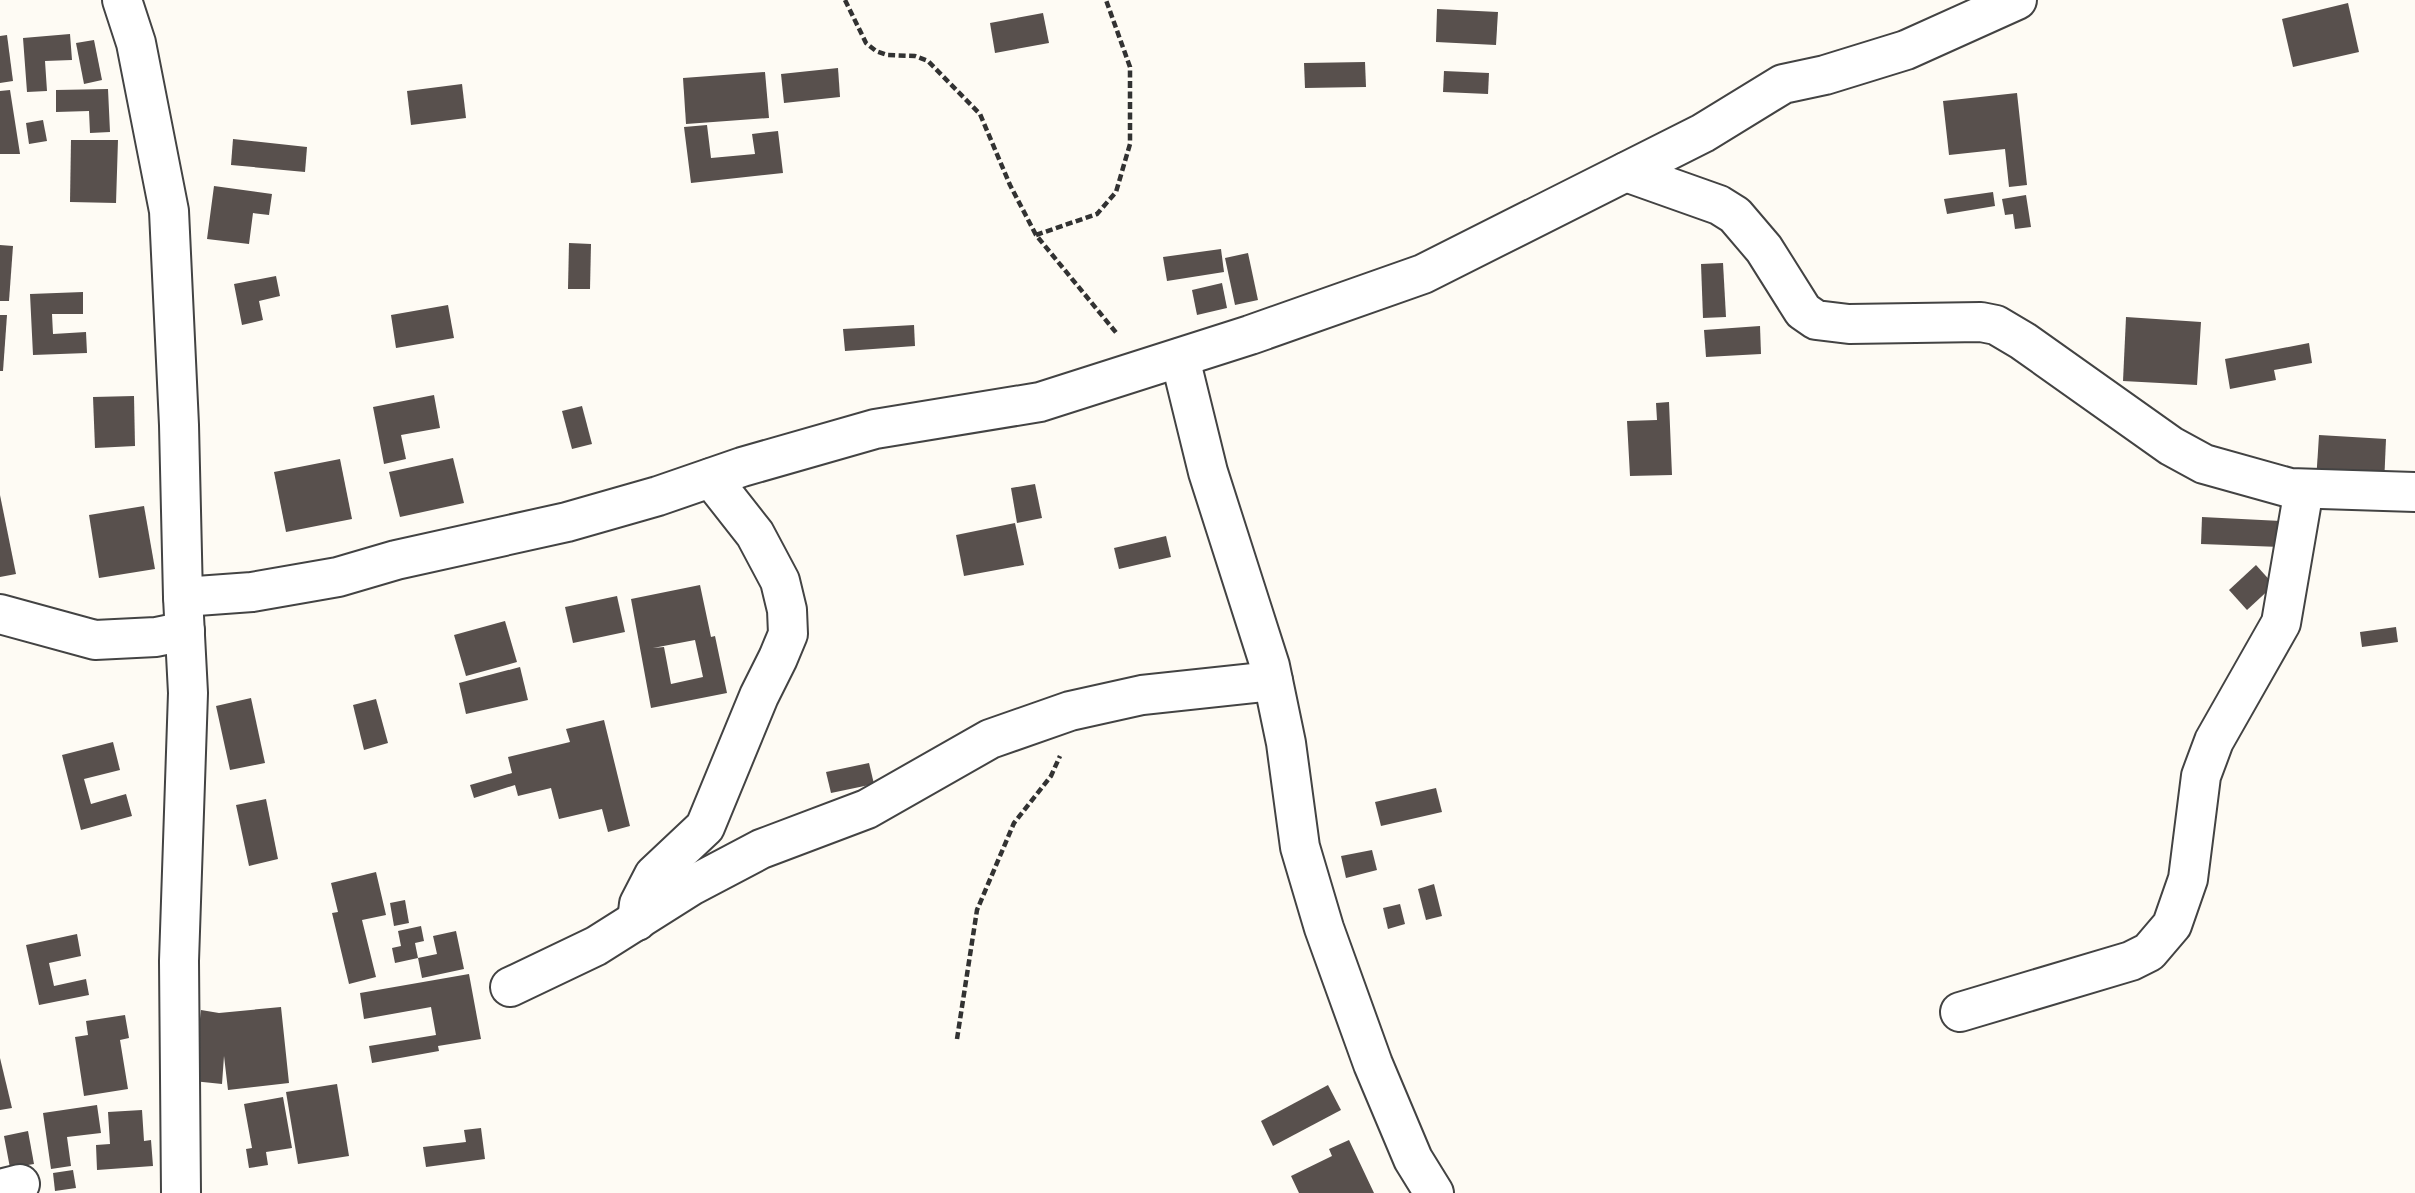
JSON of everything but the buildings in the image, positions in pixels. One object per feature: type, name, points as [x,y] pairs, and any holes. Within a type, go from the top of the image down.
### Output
[{"type":"street","points":[[122,0],[136,43],[169,211],[188,694],[179,961],[181,1193]]},
{"type":"street","points":[[0,614],[95,640],[156,637],[184,614],[252,592],[338,577],[396,560],[567,523],[875,429],[1040,402],[1423,274],[1703,133],[1783,84],[1825,75],[1906,50],[2017,0]]},
{"type":"street","points":[[1626,172],[1719,205],[1735,215],[1763,248],[1803,311],[1816,320],[1849,324],[1980,322],[1996,325],[2023,341],[2171,446],[2204,464],[2290,488],[2415,492]]},
{"type":"street","points":[[1162,363],[1208,472],[1270,666],[1286,743],[1300,848],[1324,928],[1373,1064],[1413,1158],[1434,1193]]},
{"type":"street","points":[[637,921],[639,904],[654,875],[705,827],[759,696],[788,634],[788,610],[780,581],[755,534],[711,478]]},
{"type":"street","points":[[1960,1012],[2132,961],[2149,952],[2172,925],[2188,879],[2201,776],[2214,741],[2281,624],[2304,489]]},
{"type":"street","points":[[510,987],[596,946],[691,886],[761,849],[867,809],[990,739],[1070,711],[1142,695],[1273,681]]},
{"type":"path","points":[[845,0],[866,43],[887,55],[915,56],[928,61],[980,114],[1035,235],[1162,363]]},
{"type":"path","points":[[1035,235],[1097,214],[1116,192],[1130,144],[1130,67],[1106,0]]},
{"type":"path","points":[[957,1039],[977,910],[1014,823],[1051,776],[1060,755],[1070,711]]}]
